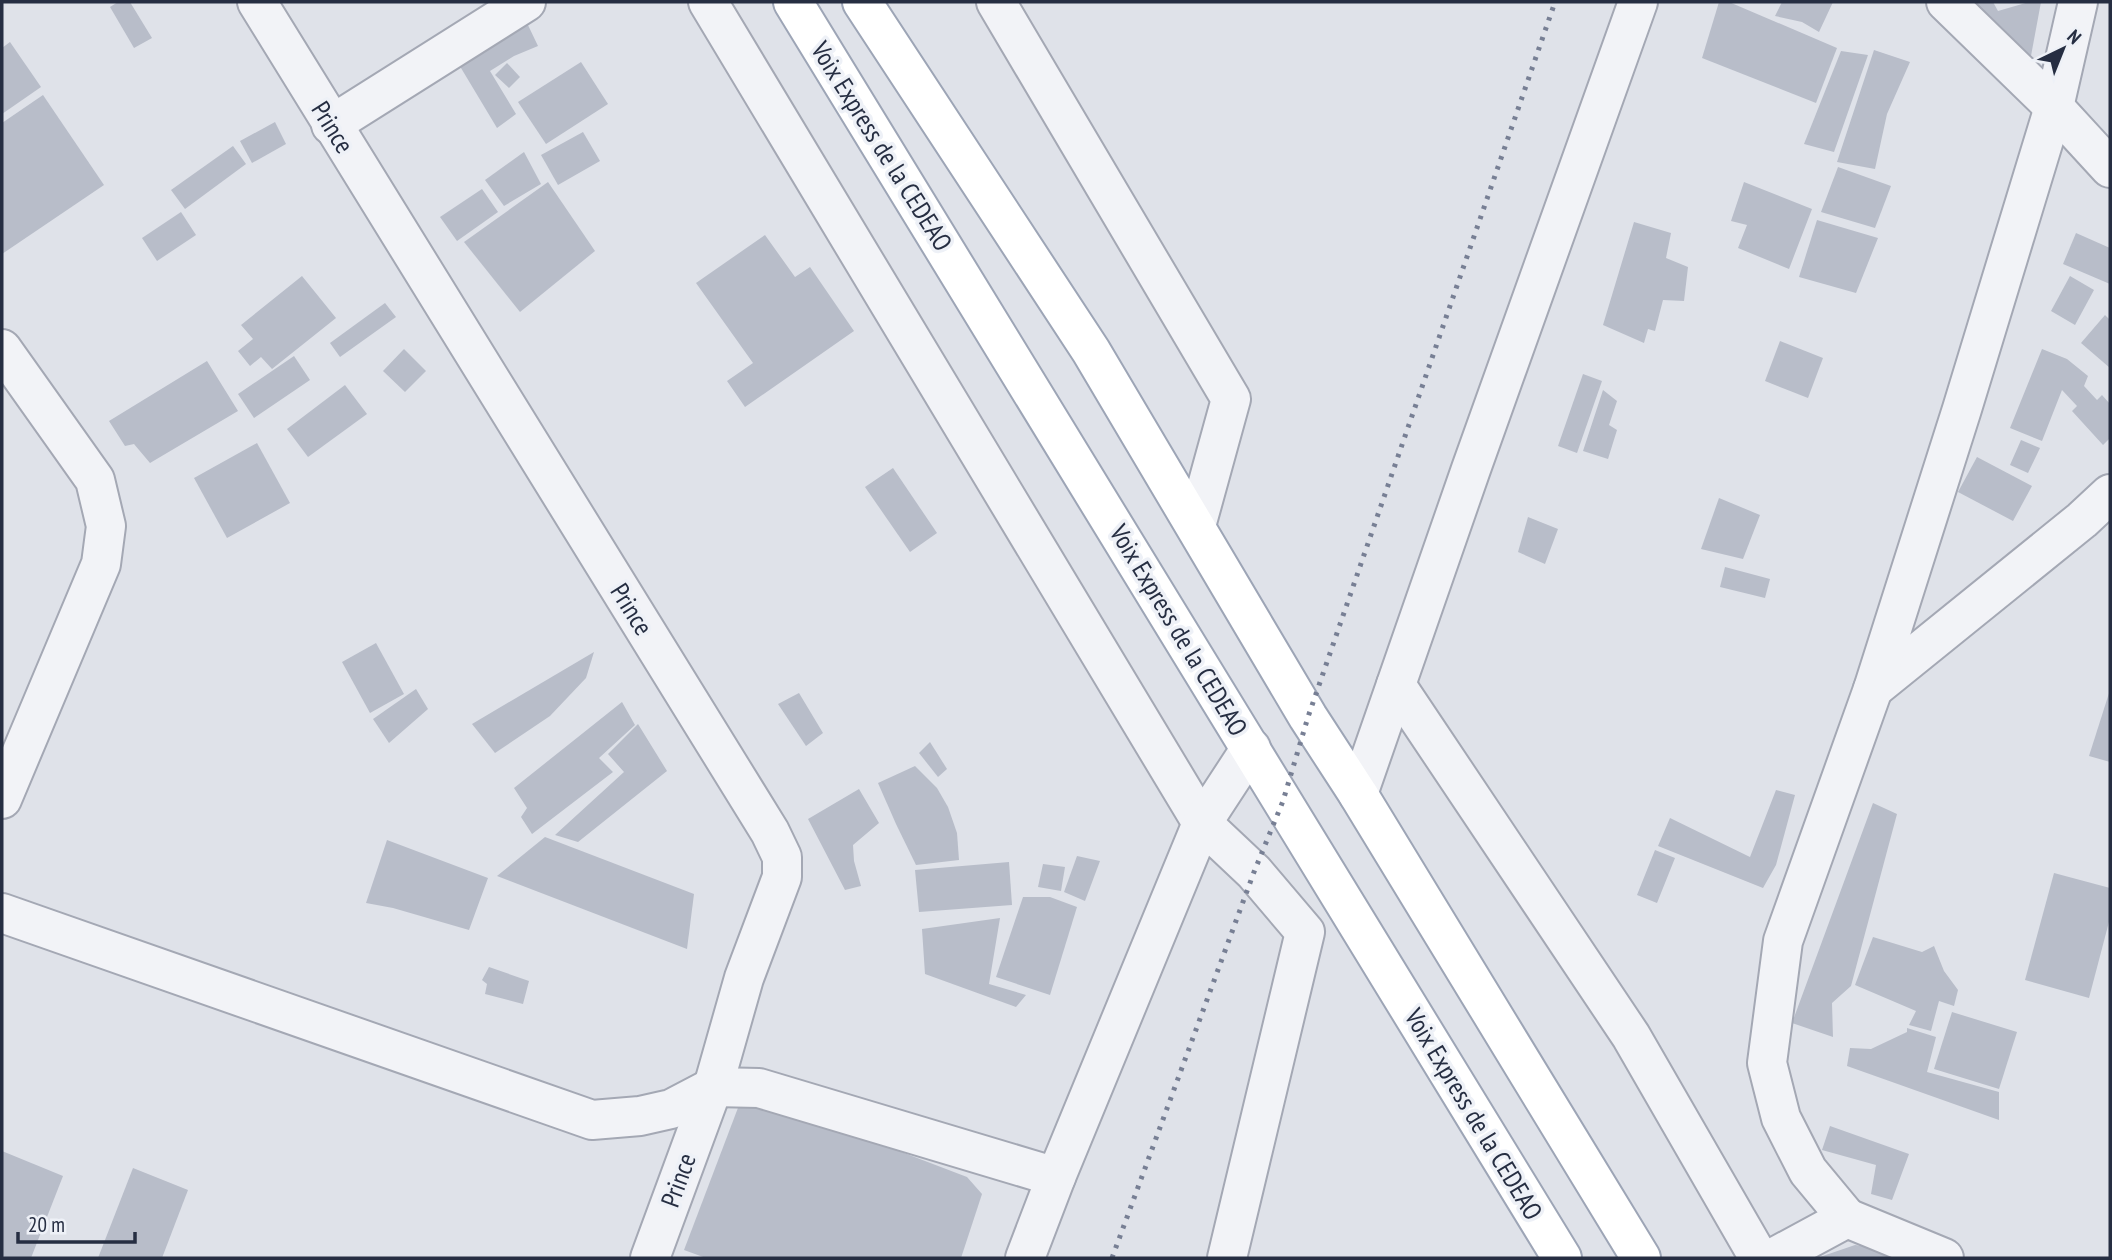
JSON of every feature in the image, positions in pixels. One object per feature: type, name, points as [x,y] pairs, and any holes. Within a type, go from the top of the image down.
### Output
[{"type":"main road","name":"Voix Express de la CEDEAO","points":[[793,2],[1562,1258]]},
{"type":"main road","points":[[862,2],[1084,340],[1308,718],[1358,794],[1641,1258]]},
{"type":"street","name":"Prince","points":[[257,2],[770,832],[782,857],[782,877],[744,978],[713,1087],[650,1258]]},
{"type":"street","points":[[331,125],[526,2]]},
{"type":"street","points":[[708,2],[1202,823],[1254,872],[1305,932],[1227,1258]]},
{"type":"street","points":[[996,2],[1231,399],[1196,526]]},
{"type":"street","points":[[1358,794],[1638,2]]},
{"type":"street","points":[[1946,2],[2054,107],[2110,168]]},
{"type":"street","points":[[1944,1258],[1847,1218],[1808,1171],[1781,1118],[1767,1063],[1783,941],[1873,689],[2054,107],[2078,2]]},
{"type":"street","points":[[2,349],[95,480],[106,526],[101,564],[2,799]]},
{"type":"street","points":[[1873,689],[2082,520],[2110,494]]},
{"type":"street","points":[[1396,685],[1631,1036],[1759,1258]]},
{"type":"street","points":[[1025,1258],[1202,823],[1251,748]]},
{"type":"street","points":[[2,913],[592,1120],[640,1116],[671,1109],[713,1087],[759,1088],[1056,1177]]},
{"type":"street","points":[[1773,1258],[1847,1218]]},
{"type":"building","points":[[118,2],[130,2],[152,38],[134,48],[110,7]]},
{"type":"building","points":[[1719,2],[1729,2],[1837,48],[1816,103],[1702,58]]},
{"type":"building","points":[[1782,2],[1833,2],[1819,32],[1802,22],[1775,16]]},
{"type":"building","points":[[1959,2],[1993,2],[1998,11],[2029,2],[2041,2],[2028,72]]},
{"type":"building","points":[[527,23],[538,46],[514,56],[490,71],[516,114],[497,128],[458,63]]},
{"type":"building","points":[[10,42],[41,87],[2,114],[2,48]]},
{"type":"building","points":[[1874,50],[1910,62],[1887,114],[1875,169],[1837,162]]},
{"type":"building","points":[[1841,51],[1868,55],[1834,152],[1804,144]]},
{"type":"building","points":[[581,62],[608,104],[546,144],[518,102]]},
{"type":"building","points":[[507,63],[520,77],[509,88],[495,75]]},
{"type":"building","points":[[43,95],[104,185],[2,254],[2,123]]},
{"type":"building","points":[[275,122],[286,144],[252,163],[240,141]]},
{"type":"building","points":[[583,132],[600,161],[558,185],[541,155]]},
{"type":"building","points":[[233,146],[246,164],[185,209],[171,190]]},
{"type":"building","points":[[524,152],[541,184],[504,206],[485,180]]},
{"type":"building","points":[[1838,167],[1891,186],[1875,228],[1821,212]]},
{"type":"building","points":[[548,182],[595,251],[520,312],[464,242]]},
{"type":"building","points":[[1744,182],[1812,209],[1789,269],[1738,248],[1747,225],[1731,221]]},
{"type":"building","points":[[482,189],[498,212],[457,241],[440,217]]},
{"type":"building","points":[[181,212],[196,235],[157,261],[142,238]]},
{"type":"building","points":[[1817,220],[1878,238],[1856,293],[1799,277]]},
{"type":"building","points":[[1634,222],[1671,233],[1666,258],[1688,267],[1684,301],[1663,300],[1655,331],[1648,329],[1644,343],[1603,325]]},
{"type":"building","points":[[2076,233],[2110,248],[2110,284],[2063,264]]},
{"type":"building","points":[[765,235],[795,277],[810,267],[854,331],[745,407],[727,381],[753,363],[696,283]]},
{"type":"building","points":[[302,276],[336,318],[272,369],[261,357],[250,366],[238,351],[253,339],[241,325]]},
{"type":"building","points":[[2070,276],[2094,290],[2075,325],[2051,311]]},
{"type":"building","points":[[385,303],[396,317],[340,357],[330,343]]},
{"type":"building","points":[[2105,315],[2110,320],[2110,368],[2081,343]]},
{"type":"building","points":[[1780,341],[1823,358],[1808,398],[1765,381]]},
{"type":"building","points":[[404,349],[426,371],[405,392],[383,371]]},
{"type":"building","points":[[2042,349],[2067,359],[2088,376],[2084,386],[2097,400],[2102,395],[2110,404],[2110,438],[2103,445],[2072,411],[2077,406],[2062,390],[2042,441],[2010,428]]},
{"type":"building","points":[[294,356],[310,380],[254,418],[238,394]]},
{"type":"building","points":[[207,361],[238,411],[150,463],[134,444],[125,446],[109,421]]},
{"type":"building","points":[[1583,374],[1602,381],[1577,453],[1558,446]]},
{"type":"building","points":[[345,385],[367,414],[308,457],[287,429]]},
{"type":"building","points":[[1603,390],[1617,401],[1609,425],[1617,430],[1608,459],[1583,451]]},
{"type":"building","points":[[2021,440],[2040,448],[2028,473],[2010,465]]},
{"type":"building","points":[[257,443],[290,503],[227,538],[194,478]]},
{"type":"building","points":[[1977,457],[2032,486],[2013,521],[1958,492]]},
{"type":"building","points":[[893,468],[937,533],[910,552],[865,487]]},
{"type":"building","points":[[1719,498],[1760,515],[1743,559],[1701,549]]},
{"type":"building","points":[[1528,517],[1558,529],[1545,564],[1518,552]]},
{"type":"building","points":[[1725,567],[1770,579],[1765,598],[1720,587]]},
{"type":"building","points":[[376,643],[404,694],[370,713],[342,662]]},
{"type":"building","points":[[594,652],[586,678],[550,716],[495,753],[472,724]]},
{"type":"building","points":[[416,689],[428,709],[389,743],[373,719]]},
{"type":"building","points":[[2110,690],[2110,762],[2089,756]]},
{"type":"building","points":[[799,693],[823,733],[806,746],[778,704]]},
{"type":"building","points":[[622,702],[635,725],[599,758],[613,772],[532,834],[521,817],[527,808],[514,788]]},
{"type":"building","points":[[638,724],[667,771],[578,842],[555,835],[624,772],[608,754]]},
{"type":"building","points":[[930,742],[947,769],[938,777],[919,753]]},
{"type":"building","points":[[915,766],[937,788],[948,807],[957,833],[959,860],[916,865],[896,824],[878,783]]},
{"type":"building","points":[[859,789],[879,823],[853,845],[861,886],[845,890],[808,819]]},
{"type":"building","points":[[1776,790],[1795,795],[1776,865],[1763,888],[1658,846],[1670,818],[1750,857]]},
{"type":"building","points":[[1873,803],[1897,814],[1851,986],[1832,1003],[1833,1037],[1792,1023]]},
{"type":"building","points":[[545,837],[694,894],[687,949],[497,876]]},
{"type":"building","points":[[387,840],[488,878],[469,930],[366,903]]},
{"type":"building","points":[[1655,850],[1675,858],[1657,903],[1637,895]]},
{"type":"building","points":[[1077,856],[1100,861],[1085,901],[1064,892]]},
{"type":"building","points":[[1009,862],[1012,905],[919,912],[915,870]]},
{"type":"building","points":[[1043,864],[1065,867],[1061,891],[1038,887]]},
{"type":"building","points":[[2054,873],[2110,888],[2110,918],[2089,998],[2025,980]]},
{"type":"building","points":[[1023,897],[1050,897],[1077,907],[1050,995],[996,977]]},
{"type":"building","points":[[1000,918],[989,984],[1026,995],[1016,1007],[925,974],[922,929]]},
{"type":"building","points":[[1873,937],[1922,952],[1934,946],[1944,971],[1958,990],[1954,1006],[1939,1001],[1931,1031],[1909,1025],[1916,1011],[1855,985]]},
{"type":"building","points":[[489,967],[529,981],[523,1004],[485,994],[487,984],[482,980]]},
{"type":"building","points":[[1952,1012],[2017,1032],[1999,1089],[1934,1069]]},
{"type":"building","points":[[1907,1028],[1936,1037],[1927,1072],[1999,1092],[1999,1120],[1847,1066],[1850,1048],[1871,1049],[1907,1032]]},
{"type":"building","points":[[744,1092],[967,1177],[982,1194],[961,1258],[706,1258],[684,1250]]},
{"type":"building","points":[[1830,1126],[1909,1154],[1892,1200],[1871,1194],[1876,1165],[1822,1150]]},
{"type":"building","points":[[2,1151],[63,1176],[31,1258],[2,1256]]},
{"type":"building","points":[[133,1168],[188,1190],[162,1258],[98,1258]]},
{"type":"building","points":[[1855,1245],[1912,1253],[1918,1258],[1817,1258]]},
{"type":"railway","points":[[1112,1258],[1254,872],[1283,801],[1308,717],[1555,2]]}]
